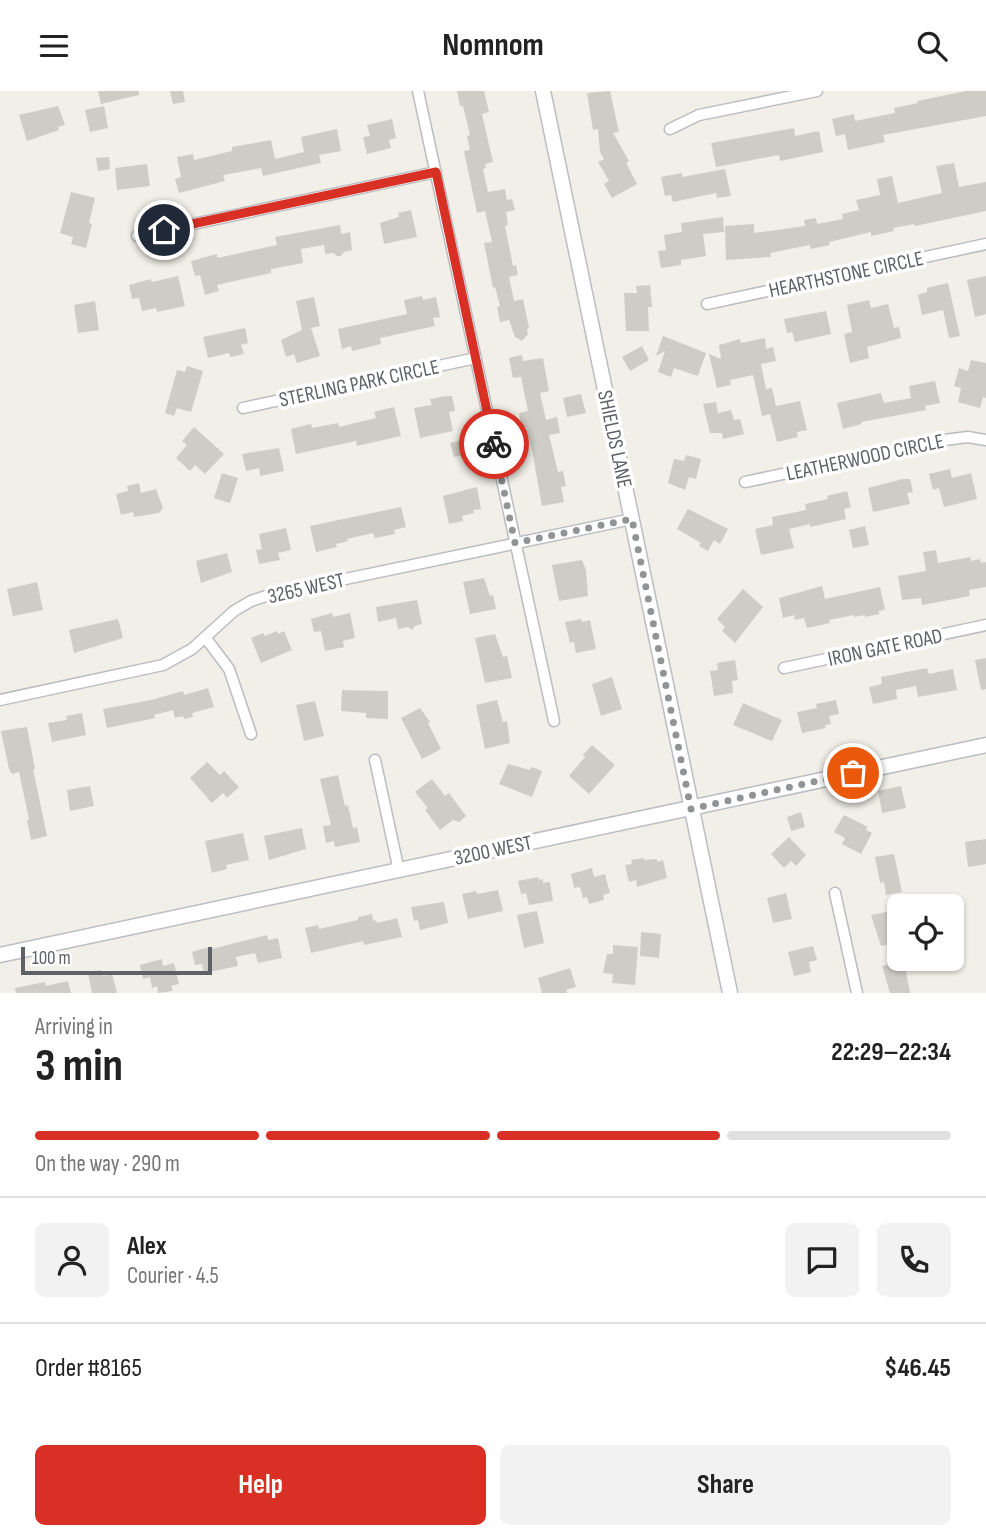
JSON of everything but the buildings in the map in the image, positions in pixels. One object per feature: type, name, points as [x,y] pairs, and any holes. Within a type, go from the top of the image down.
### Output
[{"type":"street","points":[[418,91],[554,721]]},
{"type":"street","name":"SHIELDS LANE","points":[[543,91],[730,993]]},
{"type":"street","points":[[670,129],[699,115],[817,91]]},
{"type":"street","points":[[137,236],[436,172]]},
{"type":"street","name":"HEARTHSTONE CIRCLE","points":[[706,304],[986,244]]},
{"type":"street","name":"STERLING PARK CIRCLE","points":[[243,408],[475,358]]},
{"type":"street","name":"LEATHERWOOD CIRCLE","points":[[745,482],[944,440],[968,437],[986,440]]},
{"type":"street","name":"3265 WEST","points":[[0,700],[163,665],[178,658],[233,611],[269,595],[632,519]]},
{"type":"street","name":"IRON GATE ROAD","points":[[784,668],[986,625]]},
{"type":"street","points":[[205,637],[229,669],[251,734]]},
{"type":"street","name":"3200 WEST","points":[[0,955],[986,744]]},
{"type":"street","points":[[375,760],[398,871]]},
{"type":"street","points":[[835,893],[857,993]]},
{"type":"way so far","points":[[494,444],[515,543],[632,519],[691,809],[853,773]]},
{"type":"route","points":[[164,230],[436,172],[494,444]]}]
